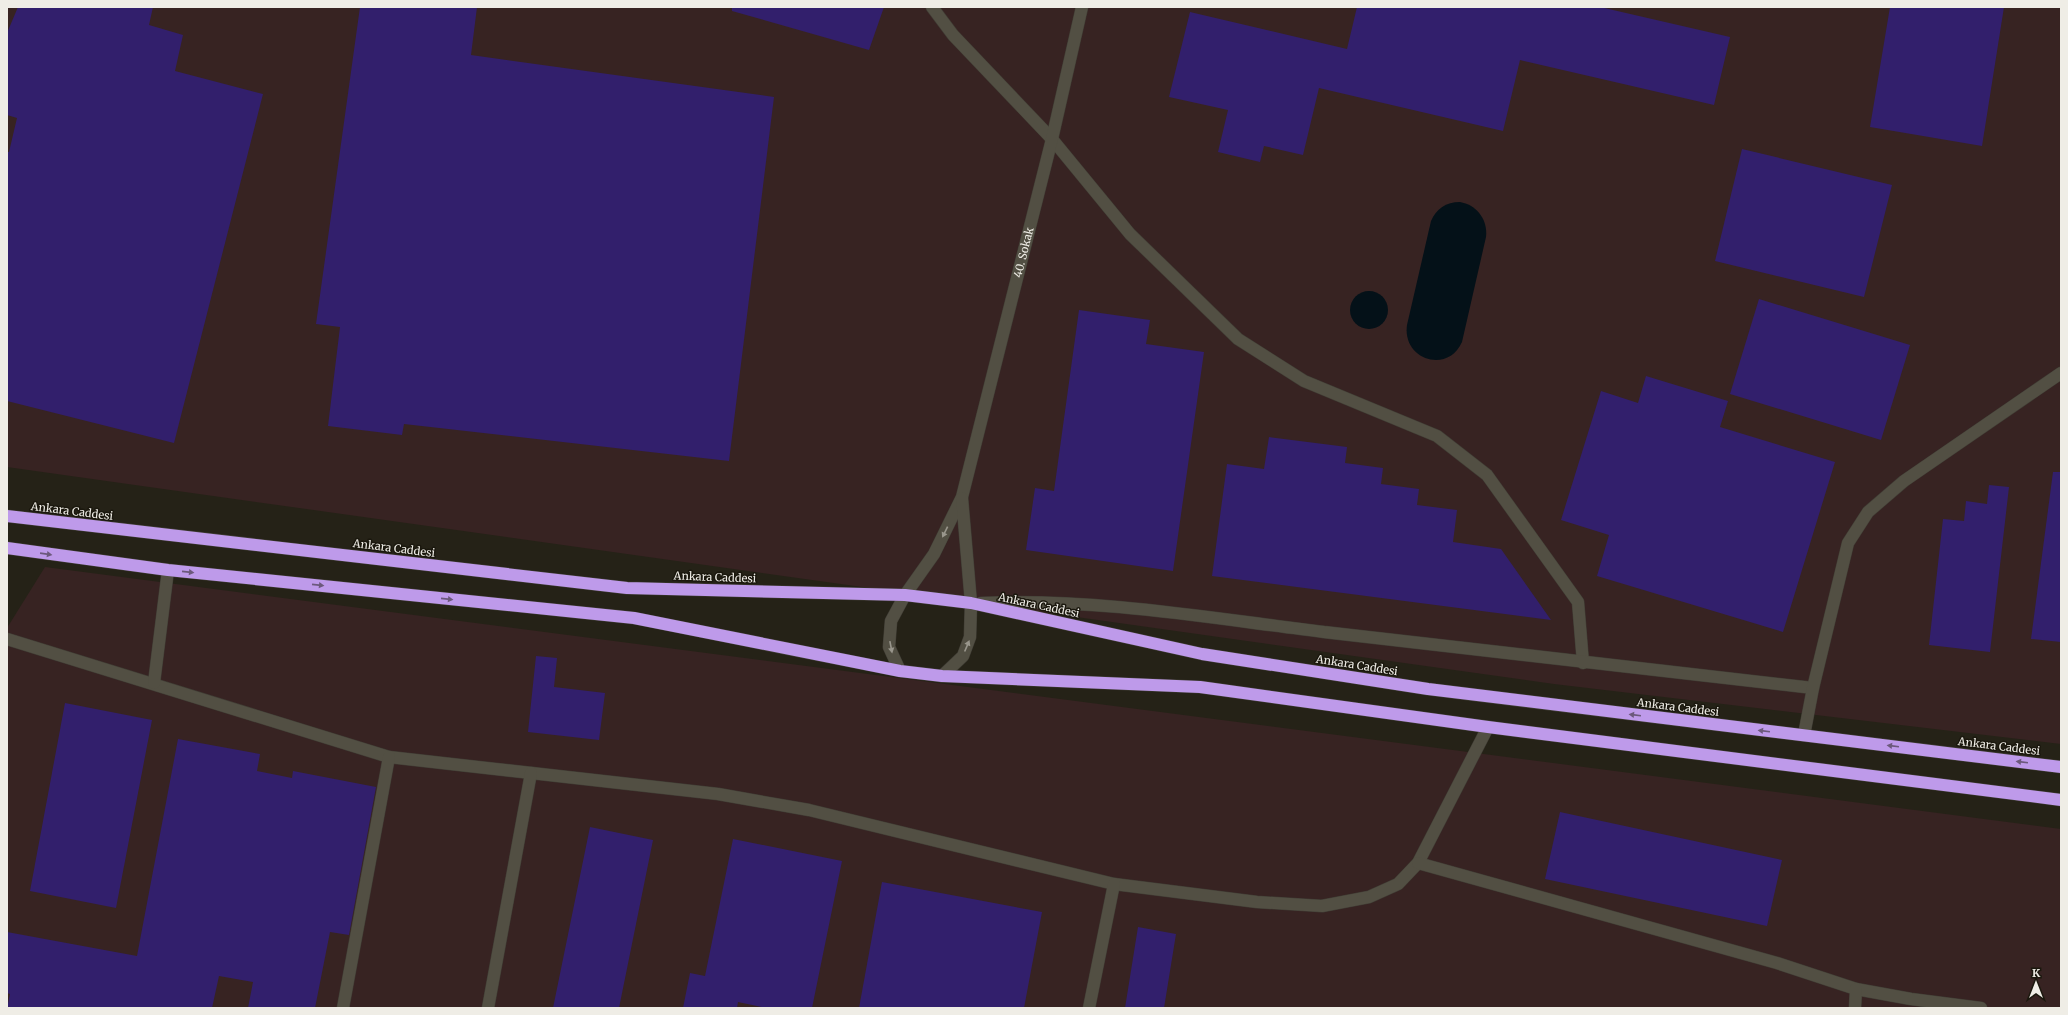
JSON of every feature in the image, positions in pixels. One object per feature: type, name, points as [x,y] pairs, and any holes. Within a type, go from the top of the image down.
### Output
[{"type":"highway","name":"Ankara Caddesi","points":[[7,516],[628,588],[905,595],[971,603],[1210,655],[1428,689],[2061,767]]},
{"type":"highway","points":[[7,548],[168,570],[634,618],[900,671],[942,676],[1200,688],[1488,727],[2061,800]]},
{"type":"street","points":[[932,7],[953,35],[1052,139],[1130,234],[1238,340],[1304,381],[1437,436],[1487,475],[1578,602],[1583,663]]},
{"type":"street","name":"40. Sokak","points":[[962,497],[1052,139],[1082,7]]},
{"type":"street","points":[[1804,736],[1813,688],[1848,543],[1868,512],[1904,481],[2061,373]]},
{"type":"street","points":[[900,671],[889,647],[891,621],[905,595],[934,554],[962,497]]},
{"type":"street","points":[[942,676],[963,656],[970,637],[971,603],[962,497]]},
{"type":"street","points":[[154,683],[168,570]]},
{"type":"street","points":[[971,603],[1027,601],[1119,607],[1583,663],[1813,688]]},
{"type":"street","points":[[7,639],[154,683],[390,757],[718,794],[810,810],[1114,884],[1257,902],[1322,906],[1369,897],[1398,884],[1418,863],[1488,727]]},
{"type":"street","points":[[343,1008],[390,757]]},
{"type":"street","points":[[488,1008],[531,773]]},
{"type":"street","points":[[1418,863],[1769,961],[1856,989],[1911,999],[1981,1008]]},
{"type":"street","points":[[1089,1008],[1114,884]]},
{"type":"street","points":[[1855,1008],[1856,989]]},
{"type":"shaded area","points":[[7,7],[2061,7],[2061,744],[1554,684],[7,467]]},
{"type":"shaded area","points":[[1460,202],[1472,206],[1480,214],[1485,225],[1486,237],[1462,342],[1455,352],[1447,358],[1437,360],[1427,359],[1412,347],[1407,337],[1407,325],[1431,221],[1442,207],[1450,203]]},
{"type":"shaded area","points":[[1369,291],[1379,294],[1385,300],[1388,310],[1385,320],[1379,326],[1369,329],[1359,326],[1353,320],[1350,310],[1353,300],[1359,294]]},
{"type":"shaded area","points":[[45,567],[2061,829],[2061,1008],[7,1008],[7,628]]},
{"type":"building","points":[[18,7],[153,7],[149,25],[183,35],[175,71],[263,94],[174,443],[7,401],[7,152],[9,152],[17,118],[7,115],[7,33]]},
{"type":"building","points":[[360,7],[477,7],[471,55],[774,97],[729,461],[404,424],[402,435],[328,426],[340,327],[316,324]]},
{"type":"building","points":[[732,7],[884,7],[869,50],[732,11]]},
{"type":"building","points":[[1357,7],[1600,7],[1730,37],[1714,105],[1520,60],[1503,131],[1319,88],[1303,155],[1264,146],[1260,162],[1218,152],[1228,110],[1169,97],[1190,12],[1347,49]]},
{"type":"building","points":[[1890,7],[2004,7],[1982,146],[1870,127]]},
{"type":"building","points":[[1742,149],[1892,185],[1864,297],[1715,261]]},
{"type":"building","points":[[1759,299],[1910,345],[1881,440],[1730,394]]},
{"type":"building","points":[[1079,310],[1150,320],[1146,344],[1204,352],[1173,571],[1026,550],[1035,488],[1054,491]]},
{"type":"building","points":[[1646,376],[1728,401],[1720,427],[1835,462],[1783,632],[1597,576],[1609,535],[1561,520],[1601,391],[1638,403]]},
{"type":"building","points":[[1269,437],[1347,447],[1345,463],[1383,468],[1381,484],[1419,489],[1417,505],[1457,510],[1453,542],[1501,549],[1551,620],[1212,576],[1227,464],[1264,469]]},
{"type":"building","points":[[2053,472],[2061,472],[2061,642],[2031,639]]},
{"type":"building","points":[[1989,485],[2009,487],[1990,652],[1929,645],[1943,519],[1964,521],[1966,501],[1987,504]]},
{"type":"building","points":[[536,656],[557,658],[554,687],[605,693],[599,740],[528,732]]},
{"type":"building","points":[[65,703],[152,720],[116,908],[30,891]]},
{"type":"building","points":[[178,739],[260,754],[257,771],[292,778],[293,771],[376,787],[349,935],[330,932],[315,1008],[248,1008],[253,982],[219,976],[212,1008],[7,1008],[10,994],[7,993],[7,932],[137,956]]},
{"type":"building","points":[[1560,812],[1782,860],[1767,926],[1545,879]]},
{"type":"building","points":[[590,827],[653,840],[619,1008],[553,1008]]},
{"type":"building","points":[[733,839],[842,861],[812,1008],[767,1008],[738,1002],[737,1008],[683,1008],[690,973],[705,976]]},
{"type":"building","points":[[882,882],[1042,912],[1024,1008],[859,1008]]},
{"type":"building","points":[[1138,927],[1176,934],[1164,1008],[1125,1008]]}]
